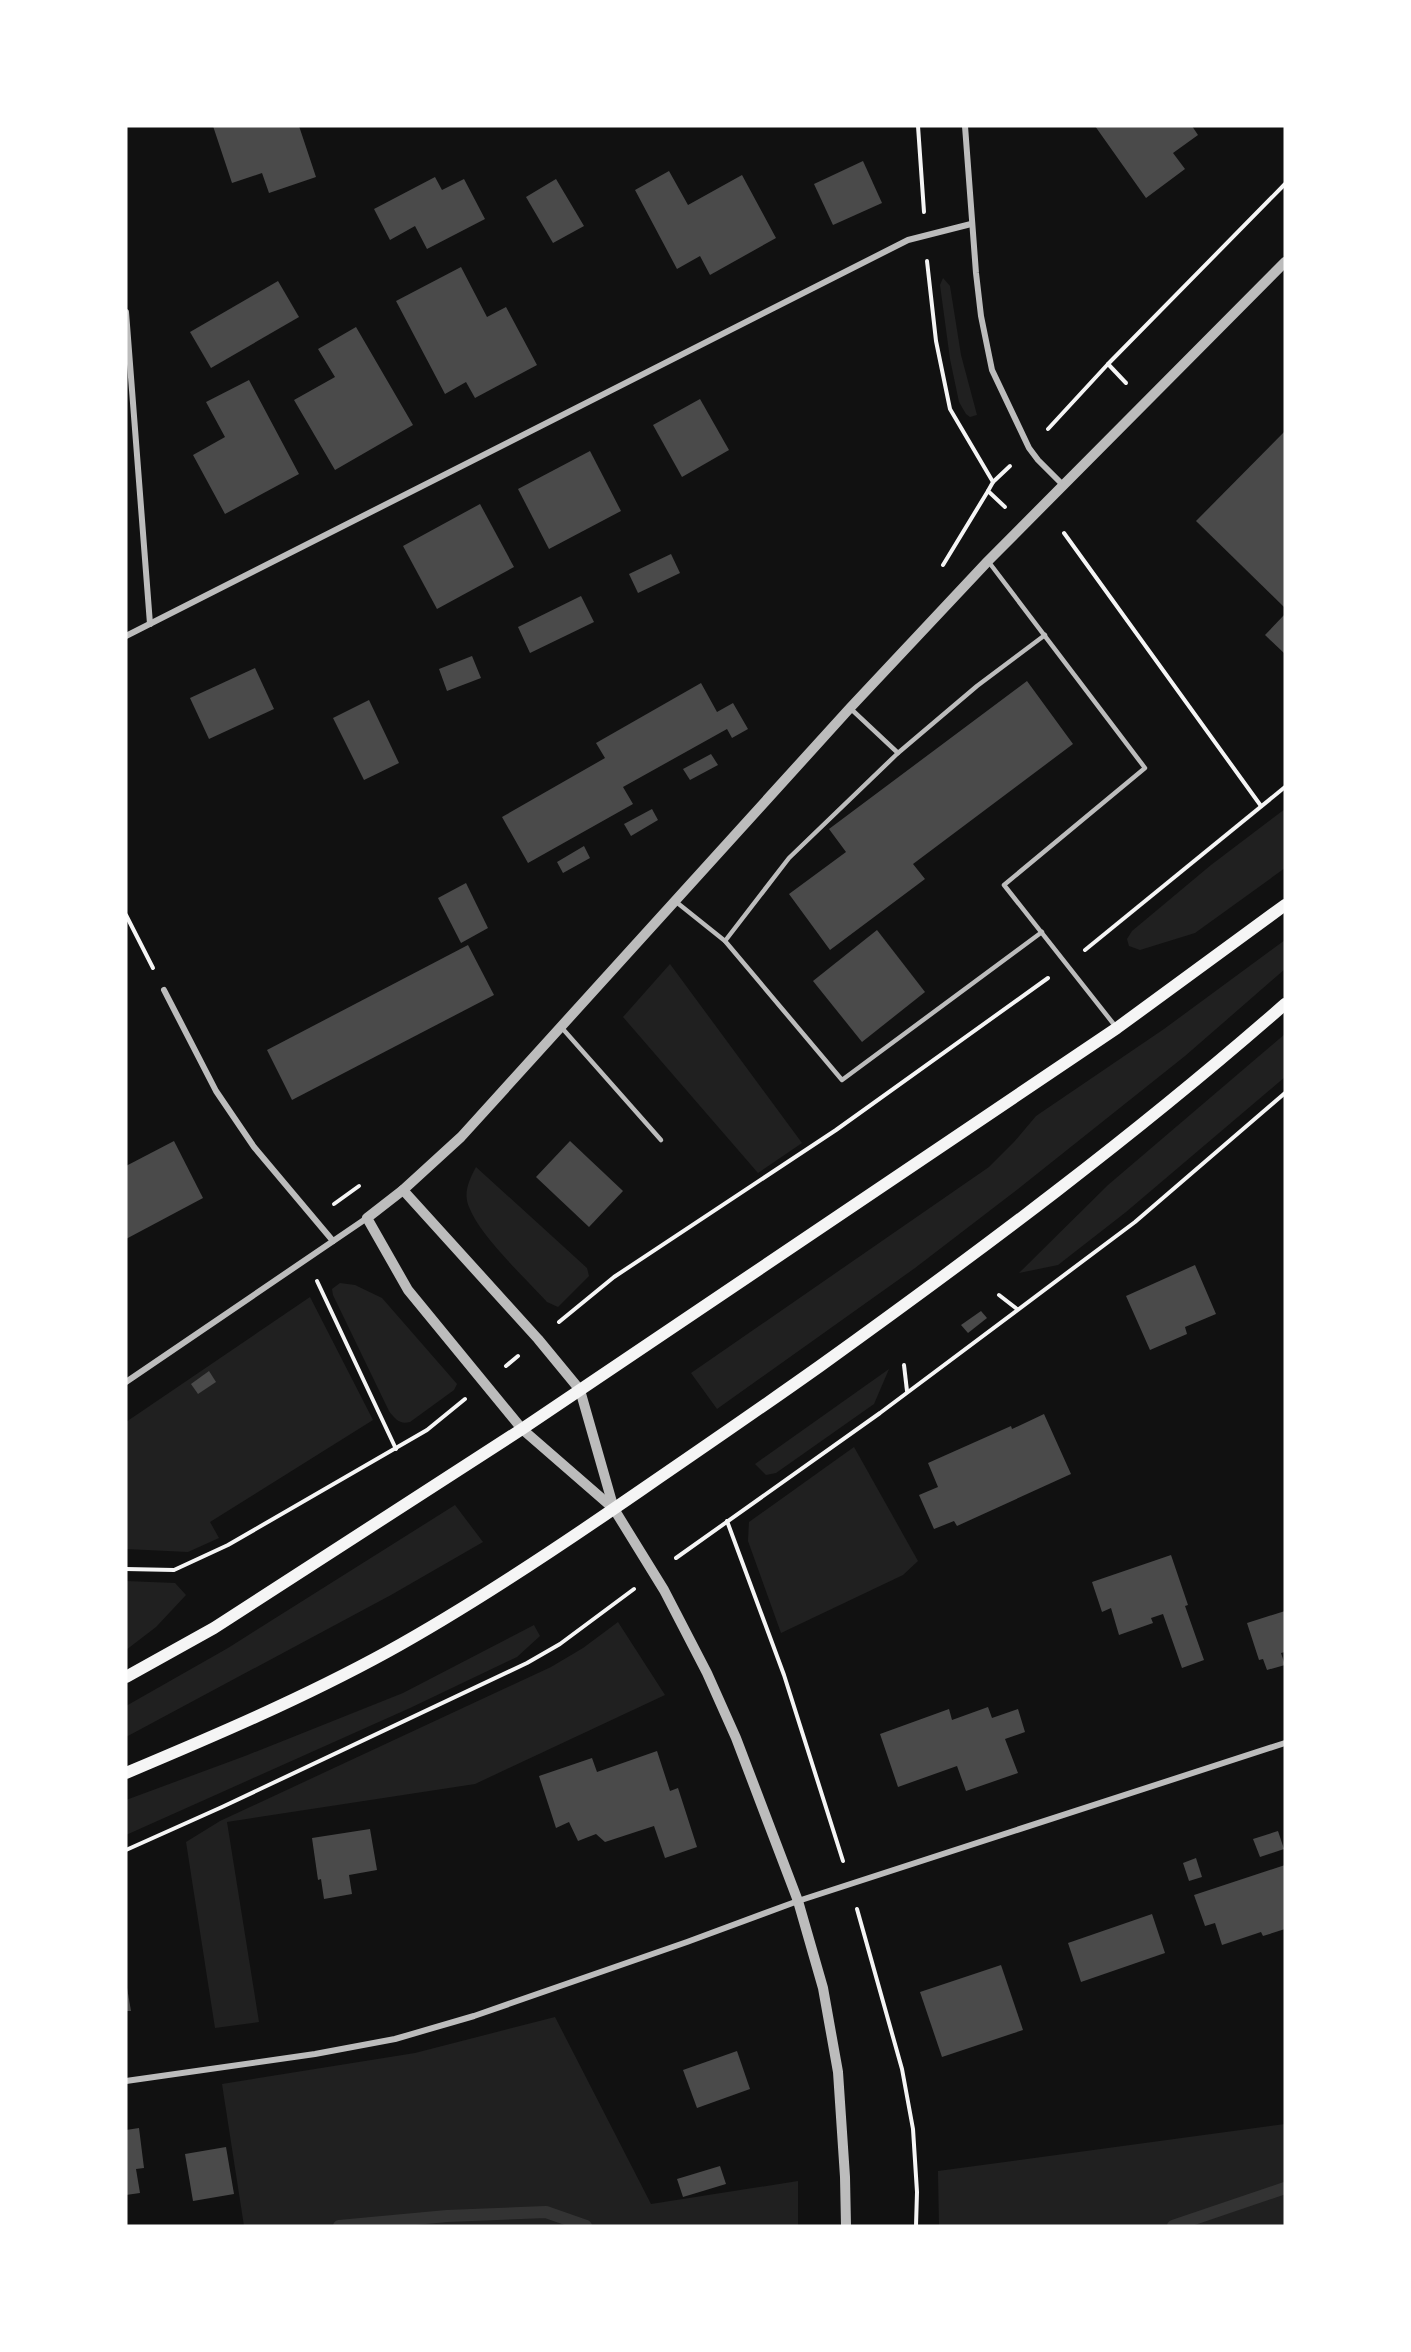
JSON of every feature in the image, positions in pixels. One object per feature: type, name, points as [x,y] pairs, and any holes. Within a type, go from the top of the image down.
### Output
[{"type":"main road","points":[[126,1677],[214,1628],[522,1429],[1117,1028],[1285,904]]},
{"type":"main road","points":[[126,1773],[239,1725],[386,1652],[517,1575],[720,1437],[944,1277],[1045,1201],[1163,1107],[1285,1004]]},
{"type":"street","points":[[965,126],[971,224],[981,316],[992,370],[1034,454],[1062,484]]},
{"type":"street","points":[[126,636],[908,240],[971,224]]},
{"type":"street","points":[[126,1382],[367,1218],[403,1190],[461,1137],[850,708],[988,561],[1285,262]]},
{"type":"street","points":[[126,312],[150,624]]},
{"type":"street","points":[[164,990],[216,1091],[254,1147],[333,1241]]},
{"type":"street","points":[[403,1190],[538,1339],[580,1389],[614,1509],[664,1590],[707,1673],[736,1738],[798,1901],[823,1988],[838,2072],[846,2226]]},
{"type":"street","points":[[367,1218],[408,1290],[522,1429],[614,1509]]},
{"type":"street","points":[[126,2081],[315,2054],[394,2039],[474,2016],[798,1901],[1285,1743]]},
{"type":"lane","points":[[988,561],[1145,768],[1004,885],[1117,1028]]},
{"type":"lane","points":[[725,941],[789,858],[898,753],[977,686],[1046,635]]},
{"type":"lane","points":[[850,708],[898,753]]},
{"type":"lane","points":[[675,901],[725,941],[842,1080],[1042,932]]},
{"type":"lane","points":[[562,1028],[661,1140]]},
{"type":"path","points":[[918,126],[925,236],[936,340],[950,409],[993,482],[988,491],[1023,524]]},
{"type":"path","points":[[1064,414],[1108,364],[1285,184]]},
{"type":"path","points":[[1064,533],[1261,806]]},
{"type":"path","points":[[614,1277],[836,1130],[1067,964],[1285,787]]},
{"type":"path","points":[[126,915],[164,990]]},
{"type":"path","points":[[727,1521],[907,1392],[1135,1222],[1285,1093]]},
{"type":"path","points":[[307,1259],[396,1449]]},
{"type":"path","points":[[999,1295],[1017,1309]]},
{"type":"path","points":[[904,1365],[907,1392]]},
{"type":"path","points":[[126,1569],[174,1570],[228,1545],[427,1430]]},
{"type":"path","points":[[126,1850],[498,1677],[560,1644],[599,1617]]},
{"type":"shaded area","points":[[943,278],[950,286],[961,355],[977,415],[970,417],[959,402],[950,359],[940,285]]},
{"type":"shaded area","points":[[1285,809],[1285,868],[1195,933],[1140,950],[1129,946],[1127,939],[1132,931],[1211,865]]},
{"type":"shaded area","points":[[1285,940],[1285,969],[1185,1056],[915,1268],[717,1409],[691,1373],[989,1167],[1036,1116],[1164,1029]]},
{"type":"shaded area","points":[[670,964],[802,1143],[758,1173],[623,1017]]},
{"type":"shaded area","points":[[1285,1034],[1285,1077],[1126,1212],[1058,1265],[1019,1273],[1108,1185]]},
{"type":"shaded area","points":[[476,1167],[587,1268],[589,1276],[558,1307],[547,1302],[516,1269],[483,1231],[475,1218],[467,1202],[467,1192]]},
{"type":"shaded area","points":[[340,1283],[355,1285],[382,1298],[457,1384],[454,1390],[410,1422],[403,1423],[396,1419],[389,1411],[333,1295],[332,1289]]},
{"type":"shaded area","points":[[310,1297],[373,1420],[210,1522],[219,1538],[188,1552],[126,1549],[126,1422]]},
{"type":"shaded area","points":[[889,1369],[874,1404],[776,1473],[766,1475],[755,1464]]},
{"type":"shaded area","points":[[854,1447],[918,1561],[903,1575],[781,1633],[748,1541],[749,1522]]},
{"type":"shaded area","points":[[455,1505],[483,1542],[391,1595],[126,1737],[126,1706],[228,1648]]},
{"type":"shaded area","points":[[126,1581],[175,1583],[186,1595],[156,1627],[126,1650]]},
{"type":"shaded area","points":[[618,1622],[665,1695],[475,1784],[227,1822],[259,2022],[215,2028],[186,1842],[220,1821],[551,1667],[583,1648]]},
{"type":"shaded area","points":[[534,1625],[540,1636],[517,1657],[410,1708],[126,1835],[126,1800],[245,1756],[403,1693]]},
{"type":"shaded area","points":[[555,2017],[651,2204],[798,2181],[798,2226],[244,2226],[222,2084],[415,2053]]},
{"type":"shaded area","points":[[1285,2124],[1285,2226],[939,2226],[938,2171]]},
{"type":"building","points":[[213,126],[299,126],[316,177],[269,193],[262,173],[232,183]]},
{"type":"building","points":[[1095,126],[1192,126],[1198,135],[1173,153],[1185,169],[1146,198]]},
{"type":"building","points":[[863,161],[882,203],[833,225],[814,184]]},
{"type":"building","points":[[669,171],[688,205],[742,175],[776,238],[710,275],[700,256],[677,269],[635,190]]},
{"type":"building","points":[[435,177],[442,190],[464,179],[485,219],[427,249],[415,226],[390,240],[374,209]]},
{"type":"building","points":[[556,179],[584,226],[553,243],[526,197]]},
{"type":"building","points":[[461,267],[487,317],[506,307],[537,365],[475,398],[466,382],[445,394],[396,301]]},
{"type":"building","points":[[278,281],[299,317],[211,368],[190,332]]},
{"type":"building","points":[[356,327],[413,425],[335,470],[294,400],[335,377],[318,349]]},
{"type":"building","points":[[249,380],[299,474],[225,514],[193,455],[225,437],[206,402]]},
{"type":"building","points":[[700,399],[729,450],[682,477],[653,425]]},
{"type":"building","points":[[1285,431],[1285,608],[1196,521]]},
{"type":"building","points":[[590,451],[621,511],[549,549],[518,489]]},
{"type":"building","points":[[480,504],[514,567],[437,609],[403,546]]},
{"type":"building","points":[[671,554],[680,573],[638,593],[629,574]]},
{"type":"building","points":[[581,596],[594,622],[530,653],[518,627]]},
{"type":"building","points":[[1285,614],[1285,654],[1265,635]]},
{"type":"building","points":[[472,656],[481,678],[447,691],[439,669]]},
{"type":"building","points":[[255,668],[274,709],[209,739],[190,698]]},
{"type":"building","points":[[1027,681],[1073,744],[913,864],[925,879],[830,950],[789,894],[846,852],[829,829]]},
{"type":"building","points":[[701,683],[717,712],[733,703],[748,729],[732,738],[727,729],[623,787],[633,804],[528,863],[502,817],[605,758],[596,743]]},
{"type":"building","points":[[369,700],[399,763],[364,780],[333,718]]},
{"type":"building","points":[[711,754],[718,765],[690,780],[683,769]]},
{"type":"building","points":[[652,809],[658,820],[631,836],[624,824]]},
{"type":"building","points":[[584,846],[590,858],[563,873],[557,862]]},
{"type":"building","points":[[466,883],[488,928],[461,943],[438,898]]},
{"type":"building","points":[[877,930],[925,992],[862,1042],[813,981]]},
{"type":"building","points":[[468,945],[494,995],[292,1100],[267,1050]]},
{"type":"building","points":[[174,1141],[203,1198],[126,1239],[126,1166]]},
{"type":"building","points":[[570,1141],[623,1191],[589,1227],[536,1177]]},
{"type":"building","points":[[1195,1265],[1216,1314],[1185,1327],[1187,1334],[1150,1350],[1126,1296]]},
{"type":"building","points":[[981,1311],[987,1318],[968,1333],[961,1325]]},
{"type":"building","points":[[209,1371],[216,1382],[198,1394],[191,1384]]},
{"type":"building","points":[[1044,1414],[1071,1474],[957,1526],[954,1521],[934,1529],[919,1495],[938,1487],[928,1463]]},
{"type":"building","points":[[1171,1555],[1188,1605],[1185,1606],[1204,1660],[1182,1668],[1163,1614],[1151,1618],[1153,1623],[1119,1635],[1111,1608],[1102,1612],[1092,1582]]},
{"type":"building","points":[[1285,1611],[1285,1652],[1281,1653],[1285,1665],[1267,1670],[1263,1659],[1259,1660],[1247,1623]]},
{"type":"building","points":[[988,1707],[992,1718],[1018,1709],[1025,1732],[1005,1739],[1018,1773],[966,1791],[957,1766],[898,1787],[880,1734],[949,1709],[952,1720]]},
{"type":"building","points":[[657,1751],[670,1791],[678,1788],[697,1847],[665,1858],[654,1826],[605,1842],[596,1834],[578,1841],[569,1822],[556,1828],[539,1776],[592,1758],[597,1772]]},
{"type":"building","points":[[370,1829],[377,1870],[349,1875],[352,1894],[324,1899],[321,1879],[318,1880],[312,1838]]},
{"type":"building","points":[[1278,1831],[1284,1849],[1260,1857],[1253,1839]]},
{"type":"building","points":[[1196,1858],[1202,1877],[1189,1881],[1183,1863]]},
{"type":"building","points":[[1285,1865],[1285,1929],[1263,1936],[1261,1932],[1222,1945],[1215,1923],[1205,1926],[1194,1895]]},
{"type":"building","points":[[1152,1914],[1165,1953],[1081,1982],[1068,1943]]},
{"type":"building","points":[[1001,1965],[1023,2030],[942,2057],[920,1992]]},
{"type":"building","points":[[126,1982],[131,2011],[126,2011]]},
{"type":"building","points":[[737,2051],[750,2089],[697,2108],[683,2070]]},
{"type":"building","points":[[139,2128],[144,2168],[136,2169],[140,2193],[126,2195],[126,2130]]},
{"type":"building","points":[[226,2147],[234,2194],[193,2201],[185,2154]]},
{"type":"building","points":[[720,2166],[726,2184],[683,2197],[677,2179]]},
{"type":"waterway","points":[[1173,2226],[1285,2188]]},
{"type":"waterway","points":[[339,2226],[447,2216],[546,2212],[586,2226]]}]
